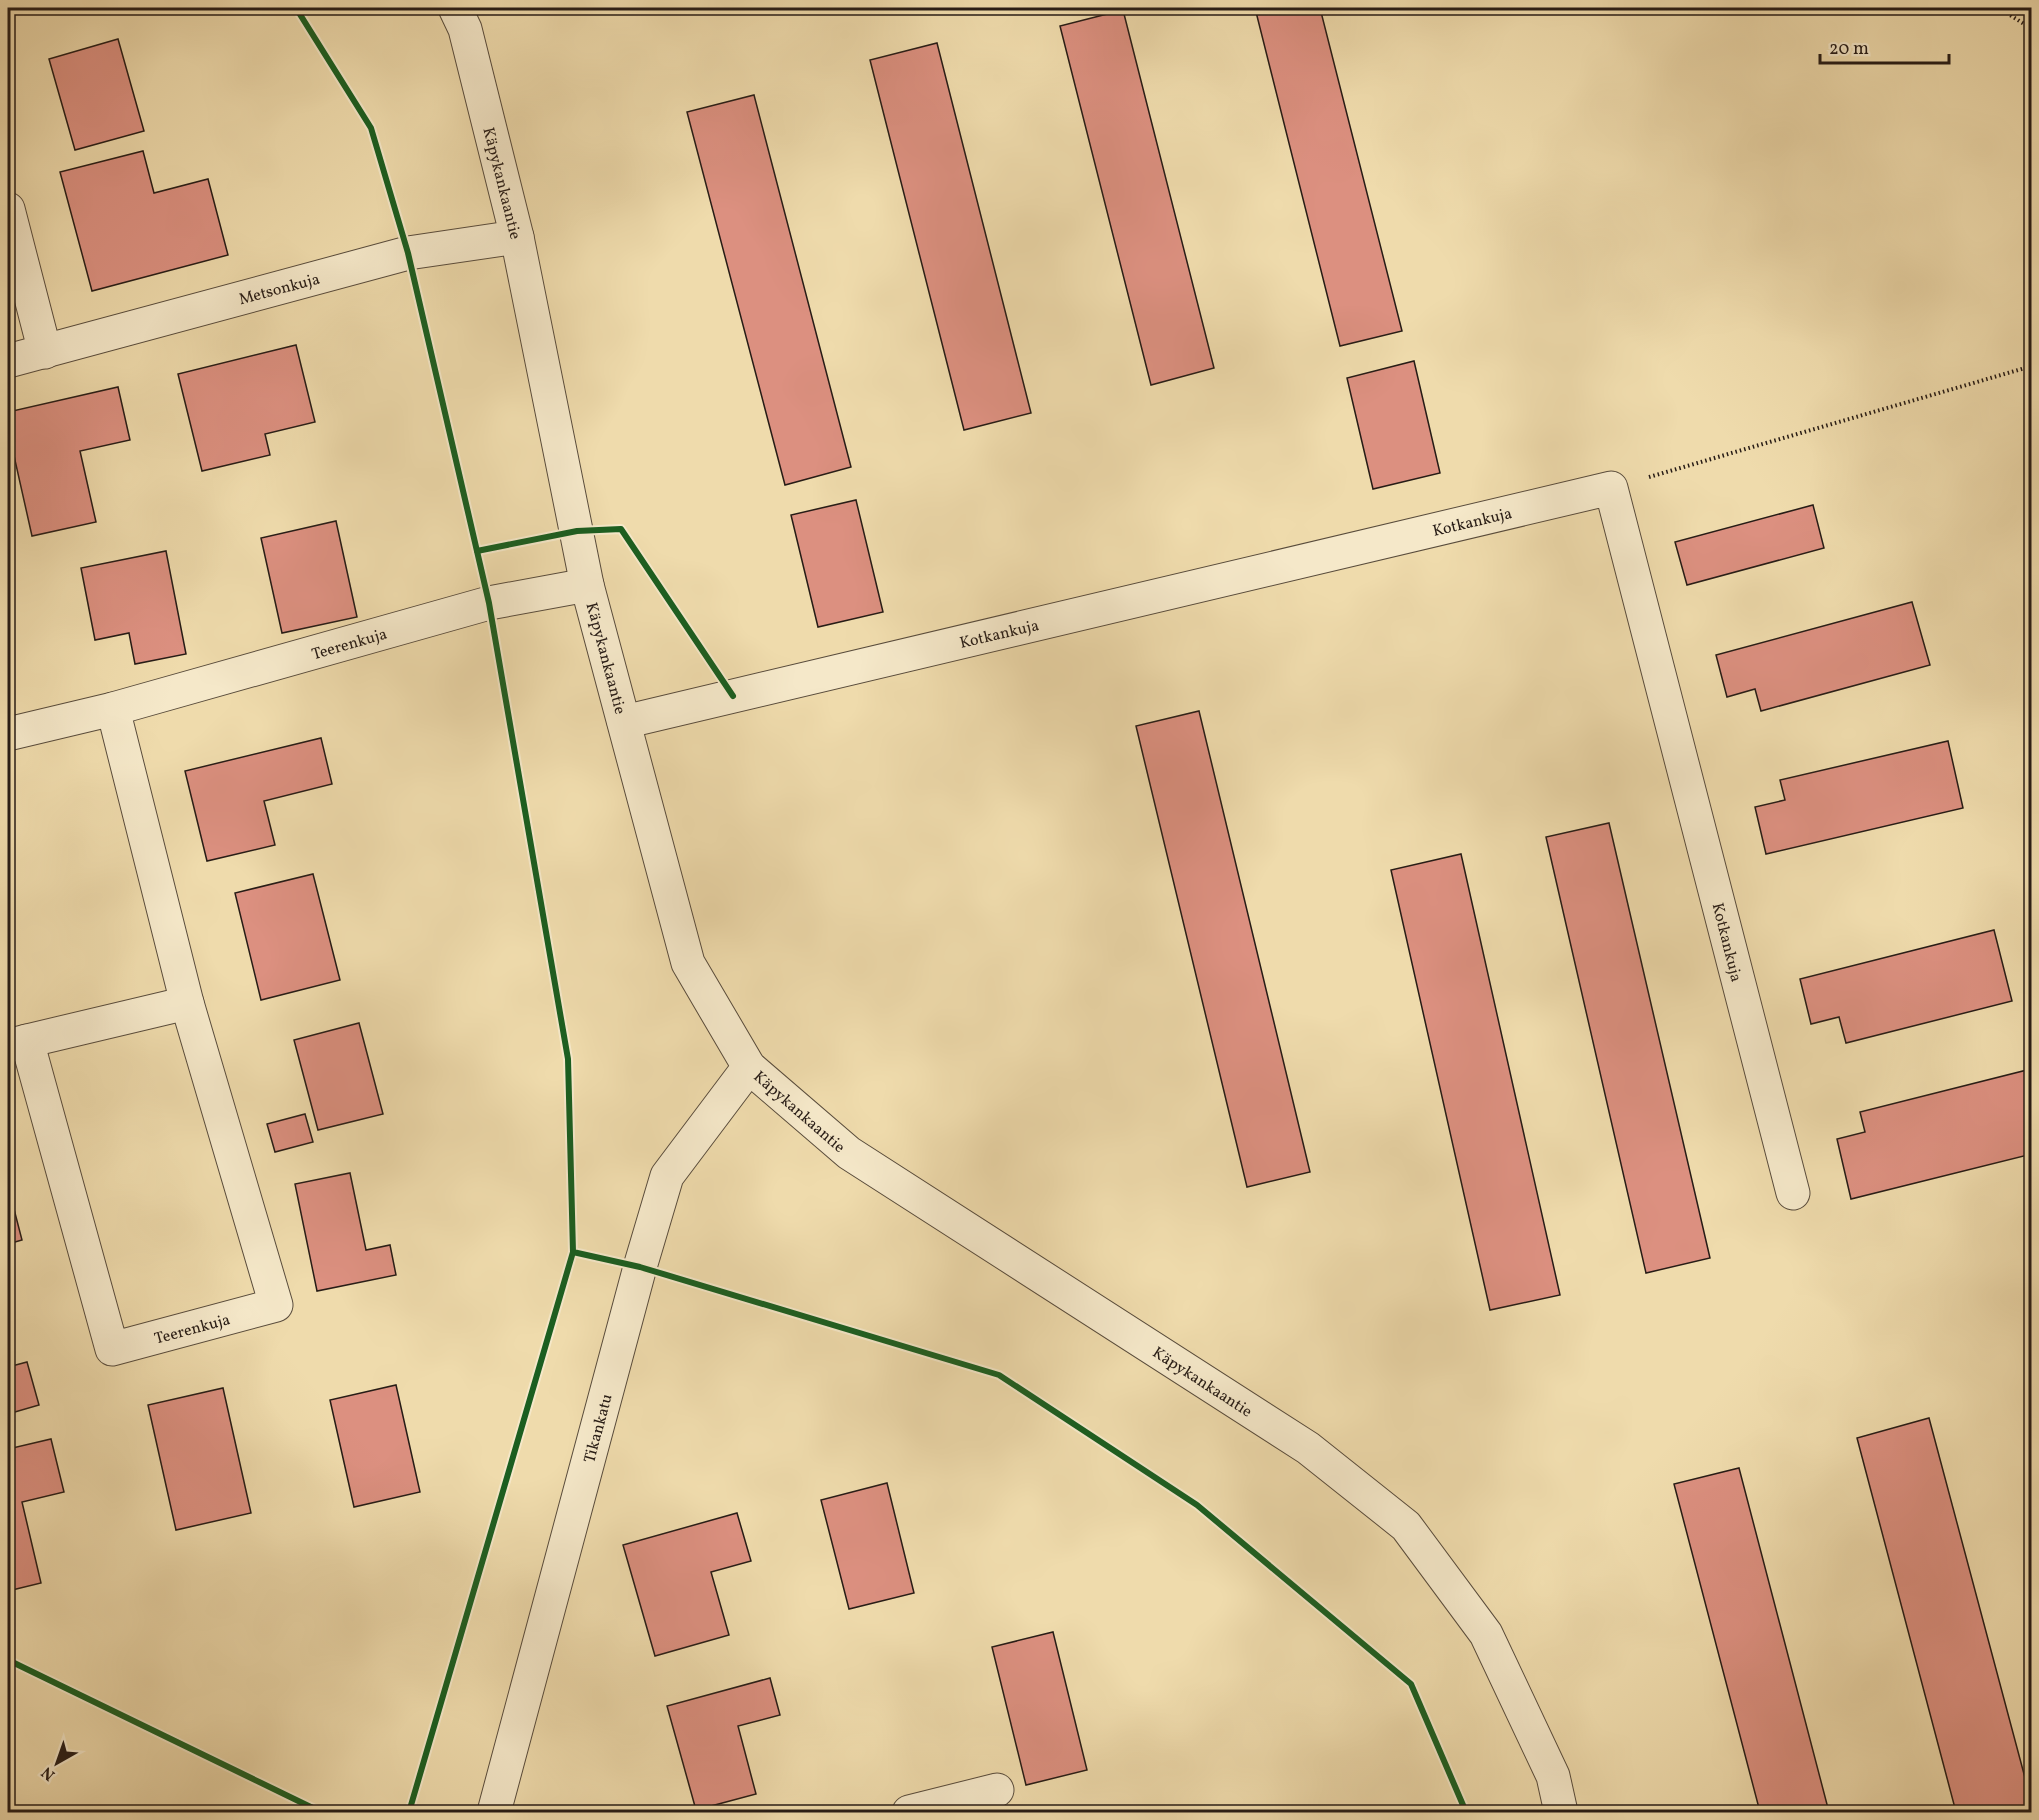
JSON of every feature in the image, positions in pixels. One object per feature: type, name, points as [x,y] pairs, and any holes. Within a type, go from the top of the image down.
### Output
[{"type":"street","name":"Käpykankaantie","points":[[455,8],[465,28],[517,237],[587,585],[688,963],[749,1067],[849,1153],[1308,1448],[1406,1526],[1486,1634],[1552,1776],[1561,1812]]},
{"type":"street","points":[[8,209],[45,352]]},
{"type":"street","name":"Metsonkuja","points":[[8,361],[408,253],[517,237]]},
{"type":"street","name":"Kotkankuja","points":[[624,722],[1611,488],[1793,1193]]},
{"type":"street","name":"Teerenkuja","points":[[8,734],[113,709],[489,603],[587,585]]},
{"type":"street","name":"Teerenkuja","points":[[113,709],[187,1003],[276,1305],[112,1349],[17,1044],[187,1003]]},
{"type":"street","name":"Tikankatu","points":[[494,1812],[640,1267],[667,1176],[749,1067]]},
{"type":"street","points":[[909,1812],[997,1790]]},
{"type":"path","points":[[1999,8],[2031,29]]},
{"type":"path","points":[[1611,488],[2031,366]]},
{"type":"building","points":[[1255,8],[1320,8],[1402,331],[1340,346]]},
{"type":"building","points":[[1123,10],[1214,368],[1151,385],[1060,26]]},
{"type":"building","points":[[118,39],[144,131],[75,150],[49,59]]},
{"type":"building","points":[[937,43],[1031,413],[964,430],[870,60]]},
{"type":"building","points":[[754,95],[851,467],[785,485],[687,112]]},
{"type":"building","points":[[143,151],[154,193],[208,179],[228,255],[92,291],[60,172]]},
{"type":"building","points":[[296,345],[315,422],[265,434],[270,455],[202,471],[178,374]]},
{"type":"building","points":[[1414,361],[1440,473],[1373,489],[1347,378]]},
{"type":"building","points":[[118,387],[130,440],[80,451],[96,522],[32,536],[8,429],[8,412]]},
{"type":"building","points":[[856,500],[883,612],[818,627],[791,515]]},
{"type":"building","points":[[1813,505],[1824,548],[1687,585],[1675,542]]},
{"type":"building","points":[[336,521],[357,617],[282,633],[261,538]]},
{"type":"building","points":[[166,551],[186,654],[135,664],[129,633],[95,640],[81,568]]},
{"type":"building","points":[[1912,602],[1930,665],[1761,711],[1755,689],[1727,697],[1716,655]]},
{"type":"building","points":[[1199,711],[1310,1172],[1247,1187],[1136,726]]},
{"type":"building","points":[[321,738],[332,784],[264,801],[275,845],[207,861],[185,771]]},
{"type":"building","points":[[1948,741],[1963,808],[1766,854],[1755,807],[1785,800],[1780,780]]},
{"type":"building","points":[[1609,823],[1710,1258],[1646,1273],[1546,837]]},
{"type":"building","points":[[1461,854],[1560,1295],[1490,1310],[1391,870]]},
{"type":"building","points":[[313,874],[340,980],[261,1000],[235,893]]},
{"type":"building","points":[[1994,930],[2012,1001],[1846,1043],[1839,1017],[1811,1024],[1800,979]]},
{"type":"building","points":[[359,1023],[383,1114],[318,1130],[294,1040]]},
{"type":"building","points":[[2027,1070],[2032,1085],[2032,1154],[1851,1199],[1837,1139],[1865,1132],[1860,1112]]},
{"type":"building","points":[[305,1114],[313,1142],[275,1152],[267,1124]]},
{"type":"building","points":[[350,1173],[366,1250],[390,1245],[396,1275],[317,1291],[295,1184]]},
{"type":"building","points":[[8,1186],[22,1240],[8,1244]]},
{"type":"building","points":[[27,1362],[39,1405],[8,1414],[8,1367]]},
{"type":"building","points":[[396,1385],[420,1492],[354,1507],[330,1400]]},
{"type":"building","points":[[223,1388],[251,1513],[176,1530],[148,1405]]},
{"type":"building","points":[[1929,1418],[2032,1804],[2032,1812],[1956,1812],[1857,1438]]},
{"type":"building","points":[[51,1439],[64,1492],[22,1502],[41,1583],[8,1591],[8,1449]]},
{"type":"building","points":[[1739,1468],[1829,1812],[1760,1812],[1674,1484]]},
{"type":"building","points":[[887,1483],[914,1593],[849,1609],[821,1500]]},
{"type":"building","points":[[737,1513],[751,1561],[711,1572],[729,1635],[655,1656],[623,1545]]},
{"type":"building","points":[[1053,1632],[1087,1770],[1026,1785],[992,1647]]},
{"type":"building","points":[[770,1678],[780,1715],[738,1726],[756,1794],[696,1810],[667,1706]]},
{"type":"cycle path","points":[[296,8],[371,128],[408,253],[489,603],[568,1059],[573,1252],[640,1267],[999,1375],[1197,1505],[1411,1684],[1466,1812]]},
{"type":"cycle path","points":[[477,551],[577,531],[621,529],[733,696]]},
{"type":"cycle path","points":[[409,1812],[573,1252]]},
{"type":"cycle path","points":[[8,1660],[321,1812]]}]
